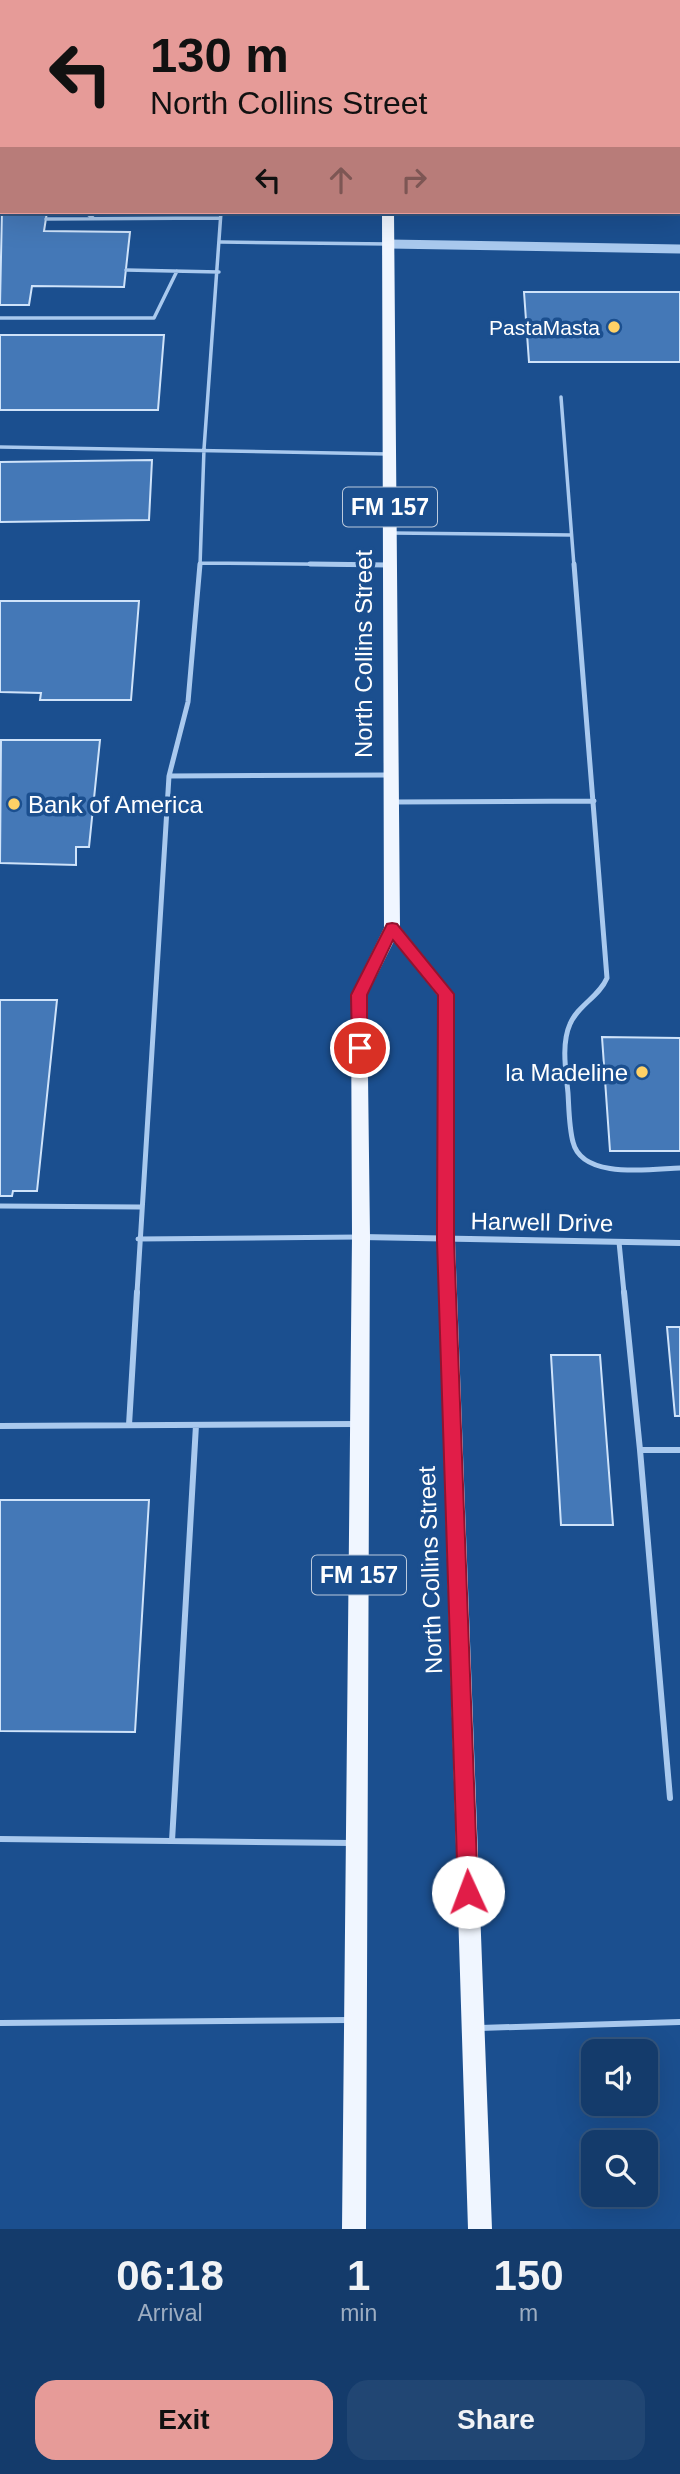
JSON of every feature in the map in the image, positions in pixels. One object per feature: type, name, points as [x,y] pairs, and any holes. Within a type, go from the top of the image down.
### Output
[{"type":"main road","name":"North Collins Street","points":[[354,2229],[362,1237],[359,995],[392,928],[388,214]]},
{"type":"main road","name":"North Collins Street","points":[[392,928],[446,994],[446,1240],[480,2229]]},
{"type":"street","points":[[389,244],[680,249]]},
{"type":"street","name":"Harwell Drive","points":[[362,1237],[680,1243]]},
{"type":"lane","points":[[88,214],[93,218]]},
{"type":"lane","points":[[46,219],[221,215],[219,272],[204,449],[200,563],[188,702],[169,776],[138,1239],[129,1425]]},
{"type":"lane","points":[[221,242],[389,244]]},
{"type":"lane","points":[[126,270],[219,272]]},
{"type":"lane","points":[[0,318],[153,317],[177,271]]},
{"type":"lane","points":[[561,397],[607,978],[603,991],[583,1007],[568,1028],[566,1049],[573,1143],[580,1156],[589,1163],[620,1168],[680,1168]]},
{"type":"lane","points":[[0,447],[391,454]]},
{"type":"lane","points":[[390,533],[571,535]]},
{"type":"lane","points":[[200,563],[388,565]]},
{"type":"lane","points":[[169,776],[390,775]]},
{"type":"lane","points":[[390,802],[594,801]]},
{"type":"lane","points":[[0,1206],[140,1207]]},
{"type":"lane","points":[[138,1239],[362,1237]]},
{"type":"lane","points":[[619,1242],[670,1798]]},
{"type":"lane","points":[[0,1426],[360,1424]]},
{"type":"lane","points":[[172,1841],[196,1425]]},
{"type":"lane","points":[[640,1450],[680,1450]]},
{"type":"lane","points":[[0,1839],[356,1843]]},
{"type":"lane","points":[[0,2023],[355,2020]]},
{"type":"lane","points":[[472,2029],[680,2022]]},
{"type":"building","points":[[2,214],[47,214],[44,231],[130,232],[124,287],[32,286],[29,305],[0,305]]},
{"type":"building","points":[[524,292],[680,292],[680,362],[529,362]]},
{"type":"building","points":[[0,335],[164,335],[158,410],[0,410]]},
{"type":"building","points":[[152,460],[149,520],[0,522],[0,462]]},
{"type":"building","points":[[0,601],[139,601],[131,700],[40,700],[41,693],[0,692]]},
{"type":"building","points":[[1,740],[100,740],[89,847],[76,847],[76,865],[0,863]]},
{"type":"building","points":[[0,1000],[57,1000],[37,1191],[13,1191],[12,1196],[0,1196]]},
{"type":"building","name":"la Madeline","points":[[602,1037],[680,1038],[680,1151],[610,1151]]},
{"type":"building","points":[[667,1327],[680,1327],[680,1416],[675,1416]]},
{"type":"building","points":[[551,1355],[600,1355],[613,1525],[561,1525]]},
{"type":"building","points":[[0,1500],[149,1500],[135,1732],[0,1731]]},
{"type":"place","name":"PastaMasta","points":[[614,327]]},
{"type":"place","name":"Bank of America","points":[[14,804]]},
{"type":"place","name":"la Madeline","points":[[642,1072]]},
{"type":"route","points":[[360,1048],[359,995],[392,928],[446,994],[446,1240],[468,1892]]}]
